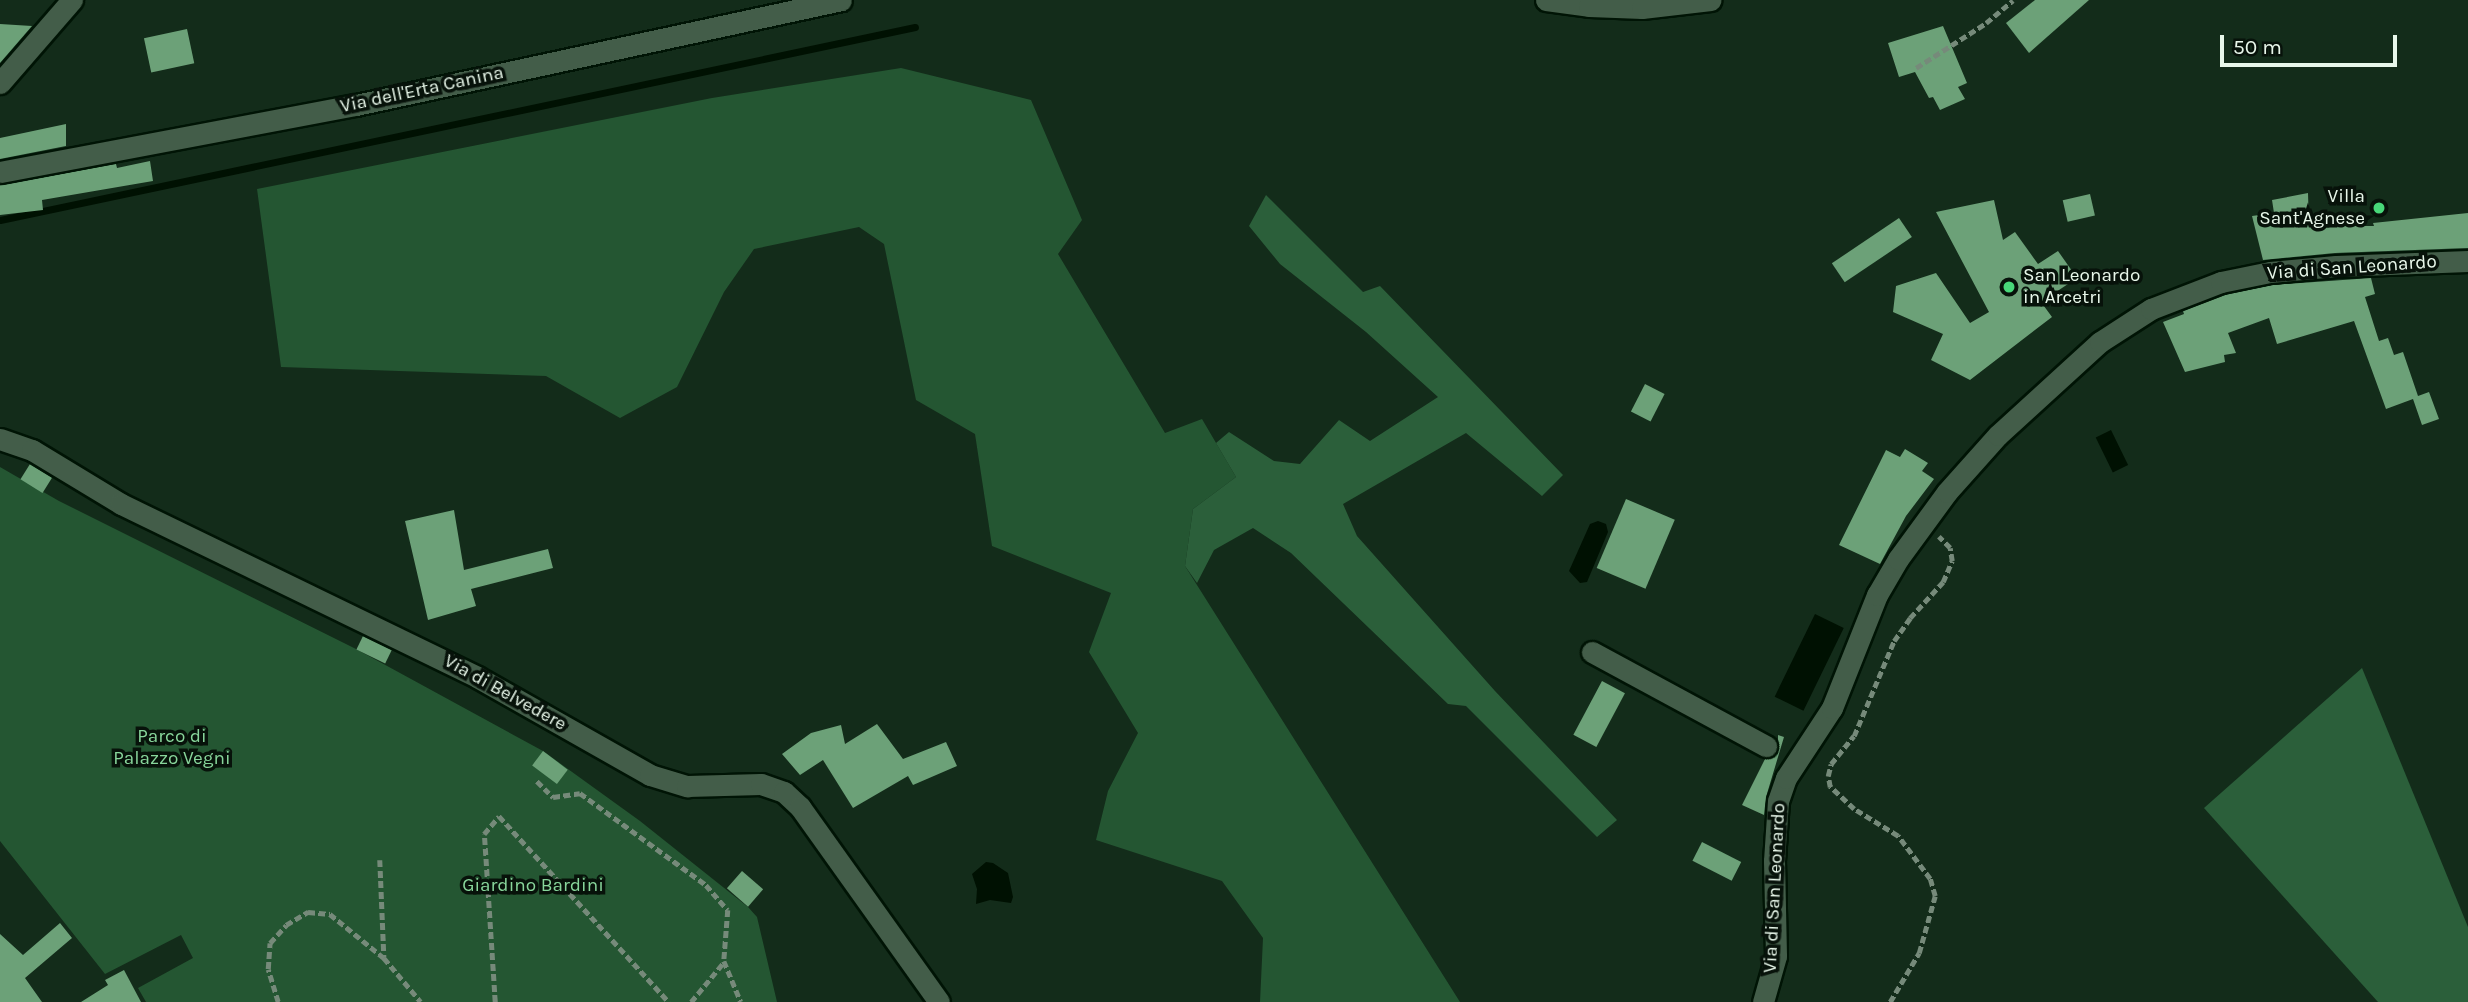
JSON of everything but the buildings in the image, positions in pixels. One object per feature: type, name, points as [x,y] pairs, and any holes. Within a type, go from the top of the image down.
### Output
[{"type":"street","points":[[0,83],[72,0]]},
{"type":"street","name":"Via dell'Erta Canina","points":[[0,172],[356,106],[841,0]]},
{"type":"street","points":[[1546,0],[1589,6],[1642,8],[1711,0]]},
{"type":"street","name":"Via di San Leonardo","points":[[1763,1002],[1776,956],[1774,860],[1779,753],[1832,708],[1877,595],[1922,524],[1998,435],[2100,342],[2151,309],[2221,282],[2270,272],[2336,266],[2468,261]]},
{"type":"street","name":"Via di Belvedere","points":[[0,439],[33,450],[82,482],[145,516],[477,677],[650,775],[687,786],[761,784],[784,792],[800,807],[939,1002]]},
{"type":"street","points":[[1592,652],[1779,753]]},
{"type":"path","points":[[1916,68],[1986,23],[2013,0]]},
{"type":"path","points":[[1890,1002],[1919,953],[1935,896],[1930,879],[1898,836],[1854,809],[1830,787],[1828,776],[1831,764],[1854,736],[1894,641],[1910,618],[1943,582],[1952,561],[1950,548],[1922,524]]},
{"type":"path","points":[[537,780],[553,797],[580,793],[706,884],[728,910],[725,962],[741,1002]]},
{"type":"path","points":[[495,1002],[484,834],[499,816],[668,1002]]},
{"type":"path","points":[[380,860],[384,958]]},
{"type":"path","points":[[278,1002],[268,968],[270,943],[286,925],[308,912],[330,914],[384,958],[421,1002]]},
{"type":"path","points":[[691,1002],[725,962]]},
{"type":"green space","points":[[901,68],[1031,100],[1082,220],[1058,254],[1165,433],[1202,419],[1236,477],[1193,509],[1185,566],[1460,1002],[1260,1002],[1263,938],[1222,881],[1096,840],[1108,791],[1138,733],[1089,652],[1111,593],[992,546],[975,434],[916,400],[884,244],[859,227],[754,249],[724,292],[677,387],[620,418],[546,376],[281,367],[257,189],[712,98]]},
{"type":"green space","points":[[1266,195],[1363,292],[1380,286],[1563,475],[1542,496],[1466,433],[1343,504],[1357,536],[1495,691],[1617,820],[1597,837],[1466,706],[1448,704],[1291,553],[1253,528],[1214,550],[1197,583],[1185,566],[1193,509],[1236,477],[1216,443],[1229,432],[1274,461],[1300,464],[1339,420],[1370,441],[1438,397],[1366,332],[1280,264],[1249,226]]},
{"type":"green space","points":[[0,467],[59,501],[356,649],[543,751],[640,821],[748,907],[757,917],[777,1002],[146,1002],[138,988],[193,958],[181,935],[105,974],[0,841]]},
{"type":"green space","points":[[2362,668],[2468,927],[2468,1002],[2378,1002],[2204,808]]},
{"type":"shaded area","points":[[2111,430],[2128,465],[2113,473],[2096,437]]},
{"type":"shaded area","points":[[1598,521],[1606,524],[1608,532],[1587,582],[1580,583],[1569,571],[1590,524]]},
{"type":"shaded area","points":[[1815,614],[1844,628],[1803,711],[1775,697]]},
{"type":"shaded area","points":[[986,862],[993,863],[1008,873],[1013,897],[1011,903],[990,900],[976,904],[977,889],[972,874]]},
{"type":"waterway","points":[[0,220],[915,27]]},
{"type":"place","name":"Villa Sant'Agnese","points":[[2379,208]]},
{"type":"place","name":"San Leonardo in Arcetri","points":[[2009,287]]},
{"type":"park label","name":"Parco di Palazzo Vegni","points":[[172,748]]},
{"type":"park label","name":"Giardino Bardini","points":[[533,886]]}]
